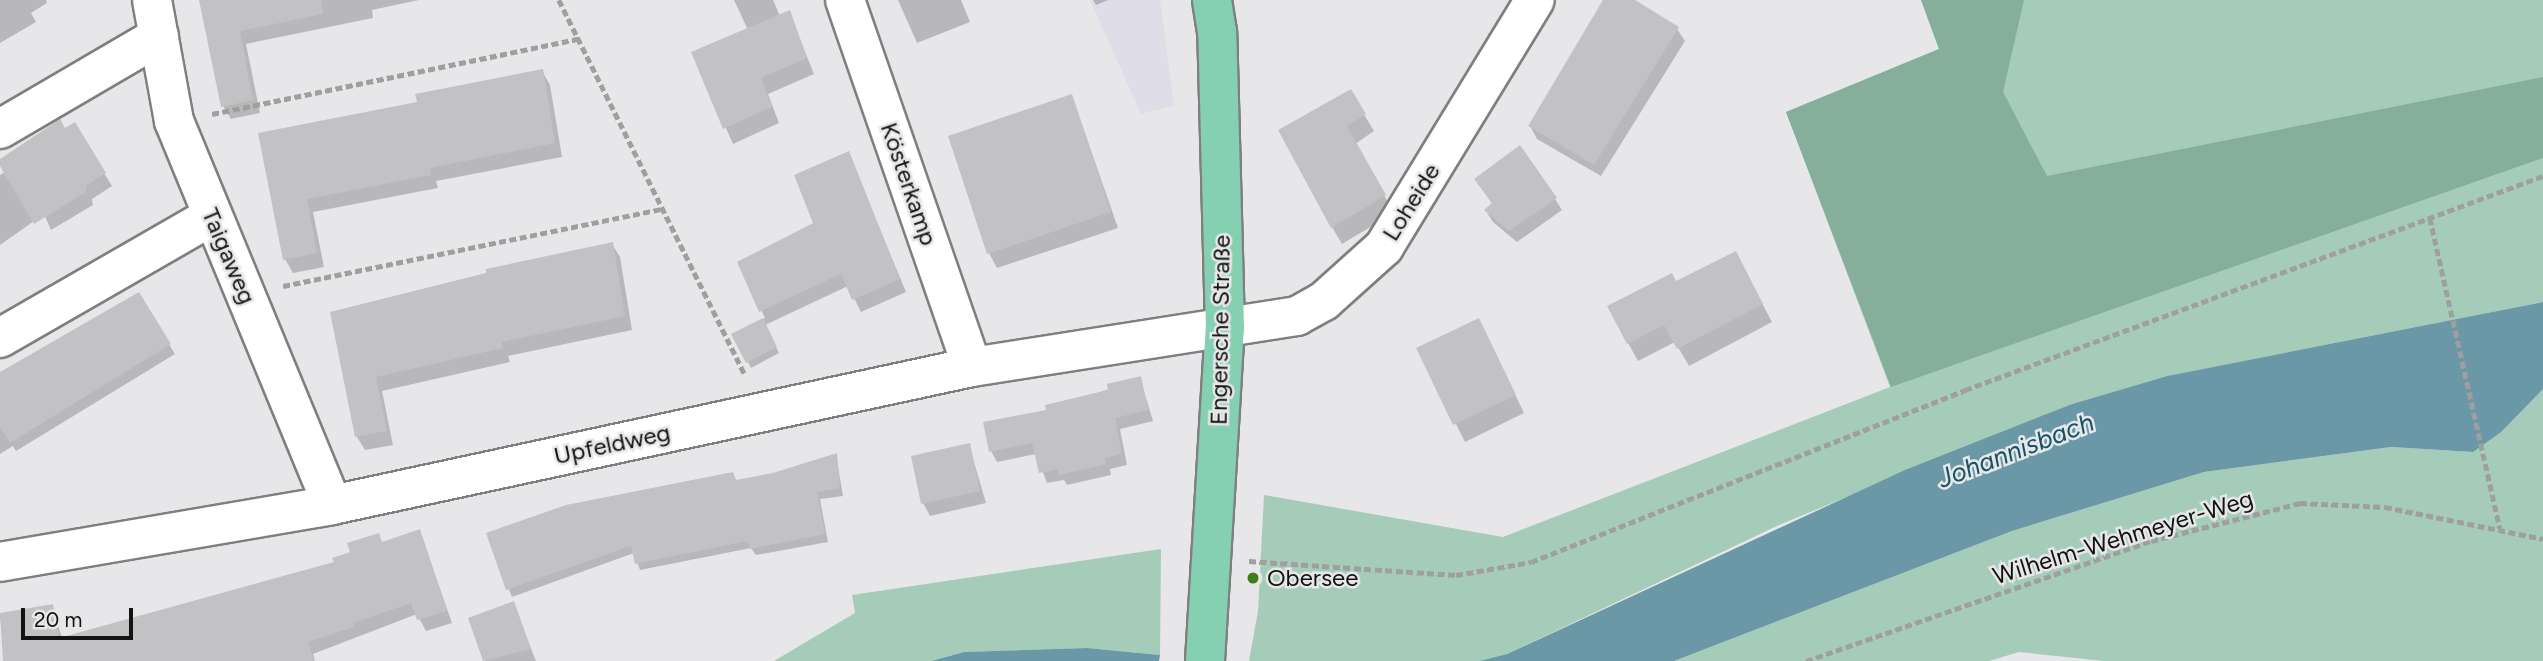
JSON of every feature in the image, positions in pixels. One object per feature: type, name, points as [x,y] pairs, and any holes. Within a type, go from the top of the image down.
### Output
[{"type":"main road","name":"Engersche Straße","points":[[1205,661],[1227,560],[1225,329],[1217,32],[1212,0]]},
{"type":"street","name":"Kösterkamp","points":[[845,0],[972,368]]},
{"type":"street","name":"Loheide","points":[[1225,329],[1297,316],[1324,301],[1384,247],[1535,0]]},
{"type":"street","name":"Taigaweg","points":[[155,18],[174,121],[332,505]]},
{"type":"street","points":[[0,129],[155,18]]},
{"type":"street","points":[[0,338],[212,216]]},
{"type":"street","name":"Upfeldweg","points":[[0,562],[332,505],[972,368],[1225,329]]},
{"type":"path","points":[[559,0],[764,412]]},
{"type":"path","points":[[174,121],[578,39]]},
{"type":"path","points":[[1227,560],[1456,575],[1531,562],[1965,390],[2543,176]]},
{"type":"path","points":[[245,294],[663,208]]},
{"type":"path","points":[[2430,218],[2500,528]]},
{"type":"path","name":"Wilhelm-Wehmeyer-Weg","points":[[1806,661],[2151,541],[2300,503],[2385,507],[2500,528],[2543,539]]},
{"type":"shaded area","points":[[1090,0],[1160,0],[1174,106],[1141,114]]},
{"type":"green space","points":[[1921,0],[2543,0],[2543,302],[2167,376],[2072,404],[1779,525],[1507,654],[1479,661],[1249,661],[1258,611],[1264,495],[1503,537],[1890,387],[1786,112],[1939,49]]},
{"type":"green space","points":[[1921,0],[2024,0],[2003,92],[2047,176],[2543,77],[2543,158],[1891,387],[1786,112],[1939,49]]},
{"type":"green space","points":[[2543,389],[2543,661],[2104,661],[2019,652],[1989,661],[1674,661],[2012,531],[2204,472],[2391,447],[2473,452]]},
{"type":"green space","points":[[1161,549],[1160,655],[1087,648],[964,652],[930,661],[774,661],[855,613],[852,595]]},
{"type":"water","name":"Johannisbach","points":[[2543,302],[2543,389],[2501,432],[2473,452],[2391,447],[2204,472],[2012,531],[1674,661],[1479,661],[1507,654],[1905,470],[2072,404],[2167,376]]},
{"type":"water","points":[[1087,648],[1160,655],[1159,661],[931,661],[964,652]]},
{"type":"building","points":[[199,0],[321,0],[323,14],[240,31],[253,100],[221,107]]},
{"type":"building","points":[[1603,0],[1635,0],[1679,27],[1594,165],[1528,126]]},
{"type":"building","points":[[790,10],[807,58],[761,78],[772,107],[723,129],[691,52]]},
{"type":"building","points":[[543,69],[555,143],[430,168],[431,175],[307,199],[317,253],[283,260],[258,133],[417,102],[415,94]]},
{"type":"building","points":[[1351,89],[1366,114],[1347,126],[1386,195],[1331,228],[1278,130]]},
{"type":"building","points":[[1072,94],[1111,212],[987,254],[948,136]]},
{"type":"building","points":[[60,119],[65,128],[75,122],[106,173],[86,186],[86,192],[34,224],[0,166],[0,159]]},
{"type":"building","points":[[1520,145],[1557,198],[1509,231],[1484,210],[1492,203],[1474,179]]},
{"type":"building","points":[[849,151],[900,279],[852,300],[841,274],[759,312],[737,262],[813,223],[794,175]]},
{"type":"building","points":[[613,242],[625,316],[502,342],[503,348],[376,377],[387,431],[355,437],[330,312],[486,273],[486,269]]},
{"type":"building","points":[[1736,251],[1763,304],[1677,349],[1664,325],[1627,344],[1607,306],[1672,273],[1676,281]]},
{"type":"building","points":[[139,292],[171,344],[10,443],[0,427],[0,372]]},
{"type":"building","points":[[763,318],[777,347],[746,363],[731,334]]},
{"type":"building","points":[[1479,318],[1516,395],[1453,425],[1416,348]]},
{"type":"building","points":[[1141,376],[1148,410],[1115,418],[1122,454],[1105,458],[1106,464],[1059,475],[1058,469],[1039,473],[1032,443],[989,452],[983,422],[1046,410],[1045,405],[1108,390],[1107,384]]},
{"type":"building","points":[[970,443],[980,491],[921,504],[911,456]]},
{"type":"building","points":[[837,453],[840,488],[817,492],[825,534],[750,549],[747,541],[635,564],[631,546],[506,590],[486,533],[566,505],[733,472],[736,480],[773,473]]},
{"type":"building","points":[[420,529],[447,611],[417,620],[411,603],[353,623],[354,627],[308,642],[314,661],[3,661],[0,613],[53,604],[59,638],[334,562],[332,558],[350,552],[347,543],[379,533],[382,542]]},
{"type":"building","points":[[514,601],[531,649],[483,661],[468,618]]},
{"type":"place","name":"Obersee","points":[[1253,578]]}]
